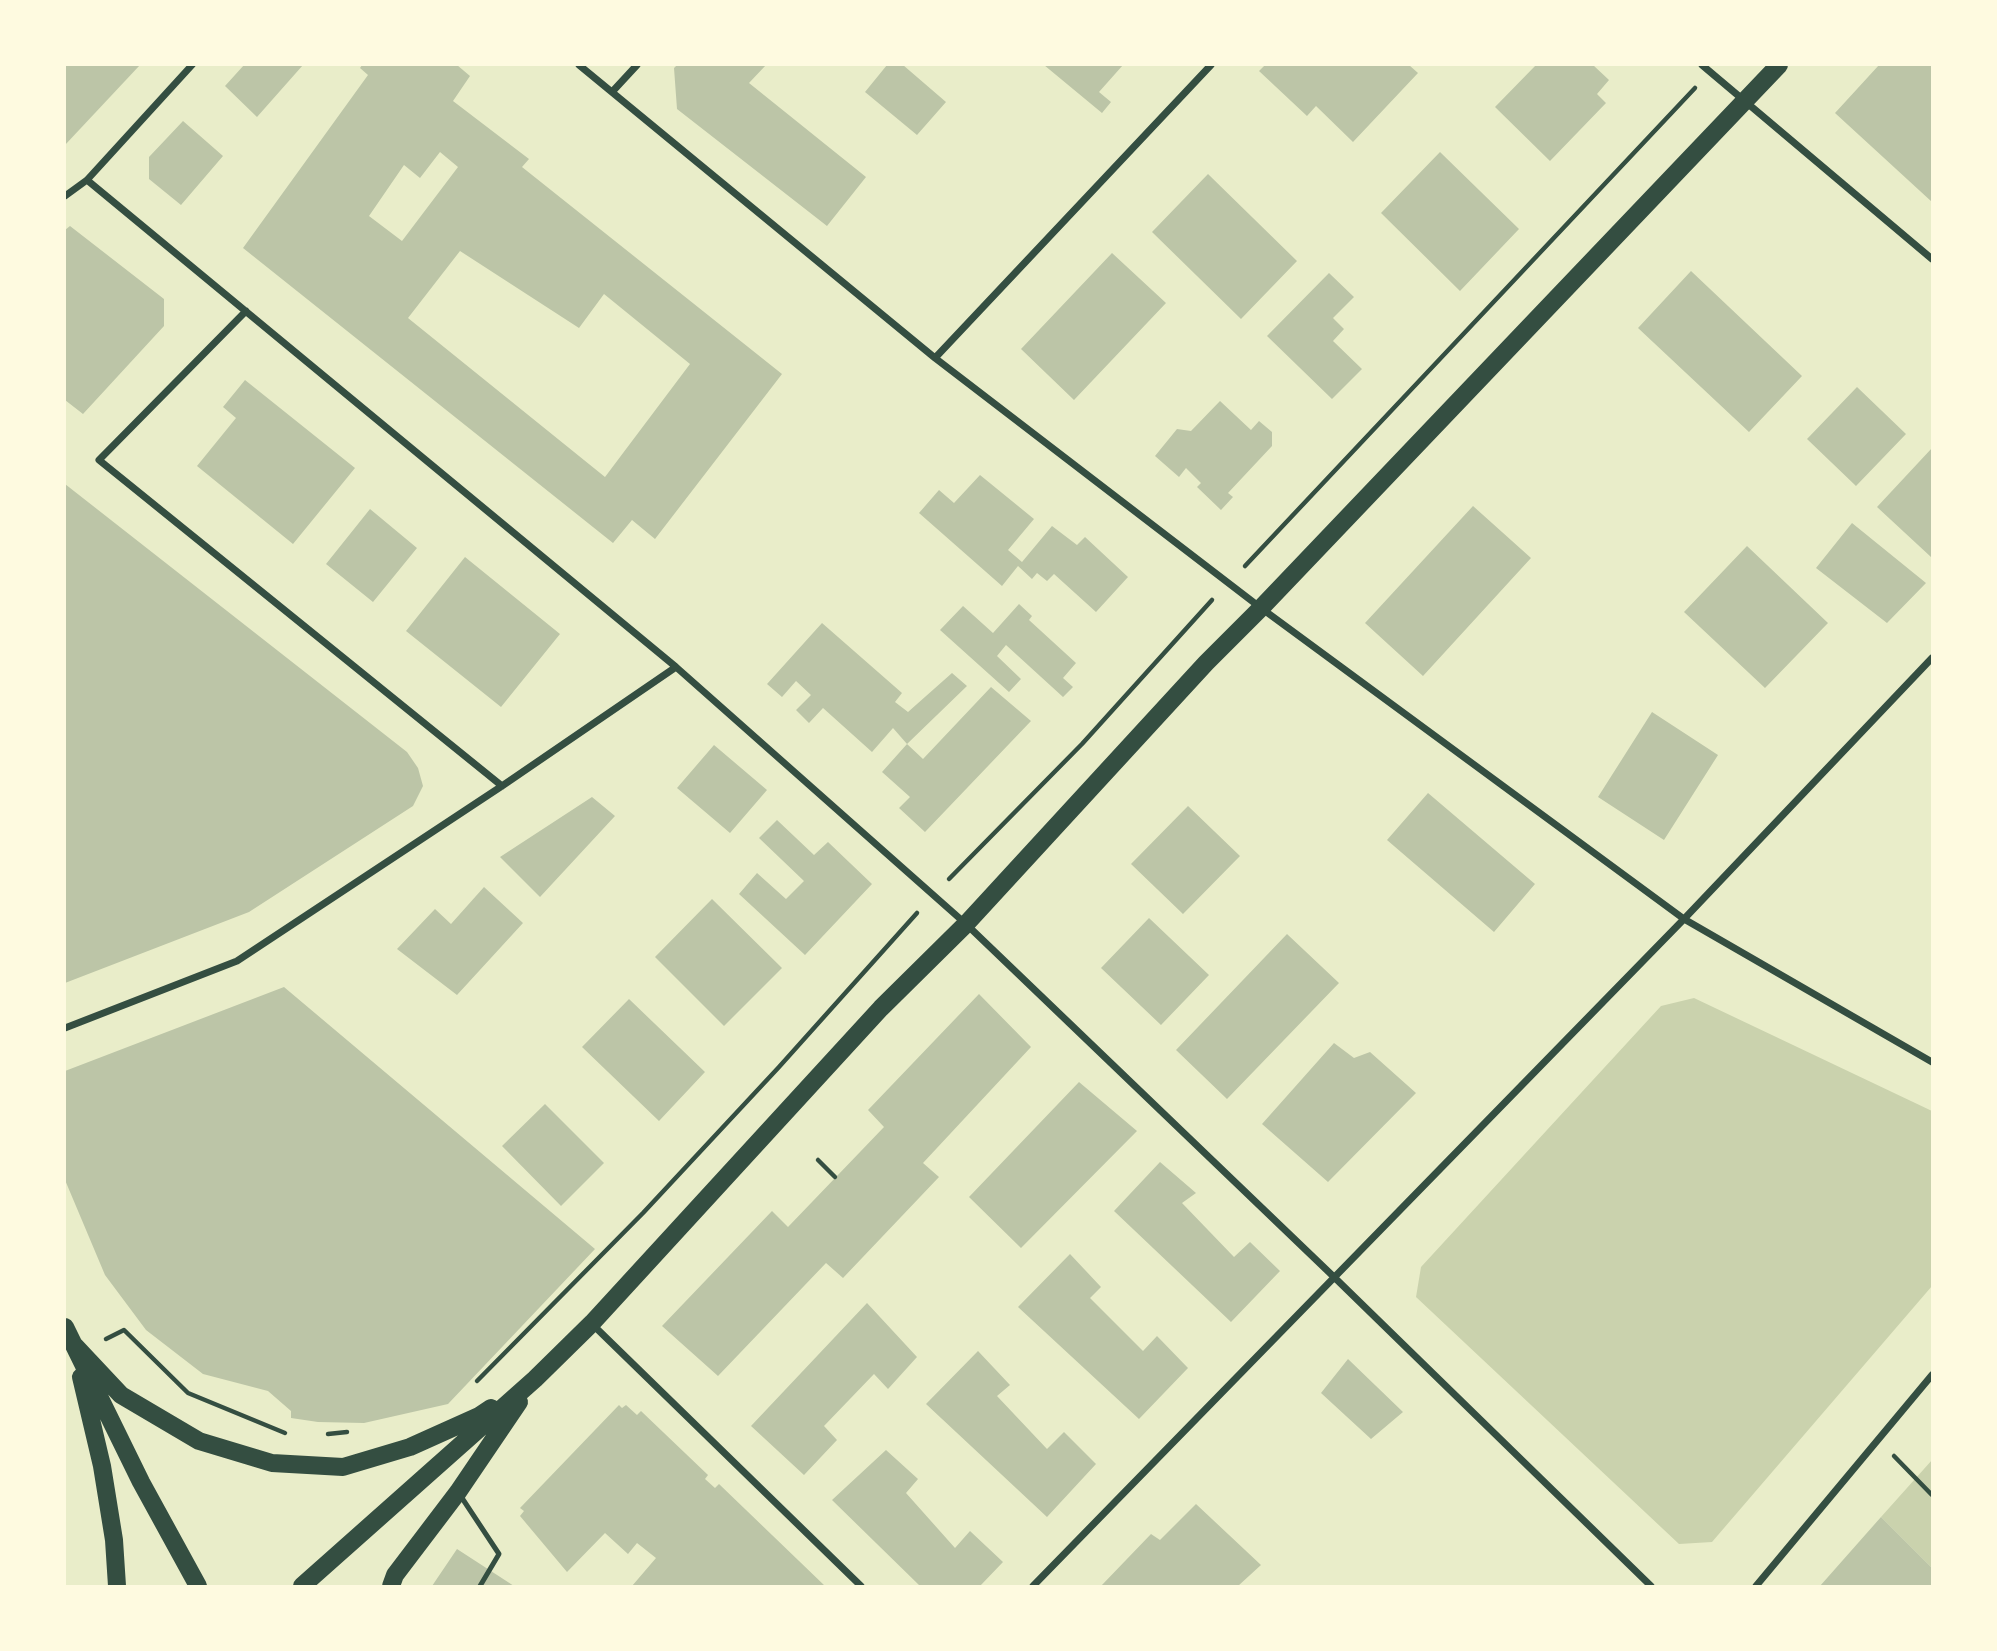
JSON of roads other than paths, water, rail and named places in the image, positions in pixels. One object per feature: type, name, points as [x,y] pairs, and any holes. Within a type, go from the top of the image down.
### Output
[{"type":"main road","points":[[302,1586],[535,1379],[592,1323],[881,1008],[966,924],[1206,663],[1779,65]]},
{"type":"main road","points":[[65,1327],[141,1482],[198,1586]]},
{"type":"main road","points":[[75,1346],[121,1395],[199,1441],[272,1463],[342,1466],[410,1447],[479,1416],[535,1379]]},
{"type":"main road","points":[[75,1346],[103,1466],[114,1541],[117,1586]]},
{"type":"main road","points":[[391,1586],[395,1575],[458,1492],[535,1379]]},
{"type":"street","points":[[65,196],[87,180],[192,65]]},
{"type":"street","points":[[579,65],[935,358],[1261,608],[1684,919],[1932,1062]]},
{"type":"street","points":[[612,92],[637,65]]},
{"type":"street","points":[[935,358],[1211,65]]},
{"type":"street","points":[[1702,65],[1932,259]]},
{"type":"street","points":[[87,180],[676,667],[966,924],[1335,1277],[1651,1586]]},
{"type":"street","points":[[246,311],[99,460],[502,786]]},
{"type":"street","points":[[1033,1586],[1684,919],[1932,658]]},
{"type":"street","points":[[65,1028],[237,961],[676,667]]},
{"type":"street","points":[[592,1323],[861,1586]]},
{"type":"street","points":[[1756,1586],[1932,1375]]},
{"type":"lane","points":[[458,1492],[499,1554],[480,1586]]}]
